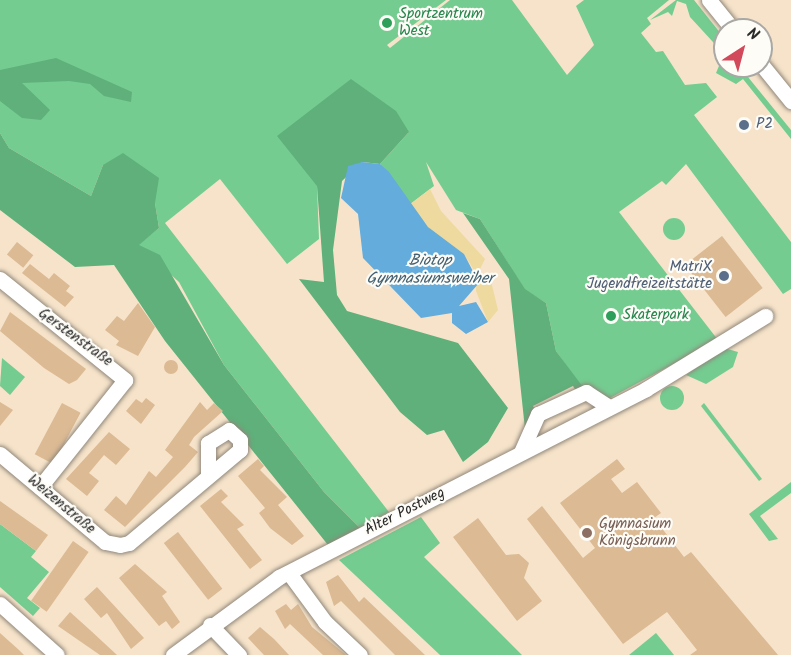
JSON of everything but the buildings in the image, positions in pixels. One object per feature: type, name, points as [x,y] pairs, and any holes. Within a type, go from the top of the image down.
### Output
[{"type":"street","points":[[709,0],[723,18]]},
{"type":"street","points":[[772,78],[791,101]]},
{"type":"street","name":"Gerstenstraße","points":[[0,279],[125,380],[40,487]]},
{"type":"street","name":"Alter Postweg","points":[[173,655],[210,625],[289,573],[676,373],[765,316]]},
{"type":"street","points":[[521,452],[538,414],[586,392],[609,407]]},
{"type":"street","name":"Weizenstraße","points":[[0,454],[105,542],[120,545],[208,475]]},
{"type":"street","points":[[289,573],[325,622],[360,655]]},
{"type":"street","points":[[0,604],[57,655]]},
{"type":"street","points":[[210,625],[239,655]]},
{"type":"green space","points":[[0,0],[446,0],[387,45],[390,48],[450,0],[512,0],[567,75],[594,45],[576,6],[584,0],[669,0],[647,18],[651,24],[641,33],[656,52],[663,51],[685,85],[706,83],[717,97],[694,115],[791,242],[791,289],[783,294],[686,164],[666,185],[662,181],[619,212],[718,340],[595,406],[556,351],[546,303],[525,290],[480,219],[456,210],[426,162],[434,186],[409,205],[380,164],[409,132],[317,186],[319,239],[287,264],[220,179],[165,223],[389,512],[360,528],[324,492],[224,365],[179,282],[138,245],[159,228],[155,203],[103,165],[91,196],[9,148],[0,133]]},
{"type":"green space","points":[[676,0],[694,0],[713,24],[713,42],[690,17],[686,4],[677,1],[672,16],[668,12],[650,20]]},
{"type":"green space","points":[[56,58],[132,92],[131,102],[104,96],[90,84],[69,81],[22,83],[50,110],[41,120],[22,118],[0,101],[0,70]]},
{"type":"green space","points":[[725,78],[749,78],[791,130],[791,139],[743,79],[736,84]]},
{"type":"green space","points":[[351,79],[396,111],[409,132],[380,164],[362,162],[342,181],[333,250],[337,295],[347,311],[458,343],[508,408],[488,442],[463,462],[444,430],[427,435],[400,412],[299,279],[324,282],[317,186],[277,136]]},
{"type":"green space","points":[[0,133],[9,148],[91,196],[103,165],[123,153],[159,178],[155,203],[159,228],[139,245],[160,255],[224,365],[324,492],[360,528],[328,545],[165,341],[114,265],[75,267],[0,210]]},
{"type":"green space","points":[[463,213],[480,219],[525,289],[546,303],[556,351],[583,387],[578,394],[573,386],[533,406],[538,414],[525,429],[509,279]]},
{"type":"green space","points":[[674,218],[682,221],[685,229],[682,237],[674,240],[666,237],[663,229],[666,221]]},
{"type":"green space","points":[[724,348],[738,352],[733,367],[706,384],[686,375]]},
{"type":"green space","points":[[2,358],[25,377],[10,395],[0,386]]},
{"type":"green space","points":[[672,386],[681,389],[684,398],[681,407],[672,410],[663,407],[660,398],[663,389]]},
{"type":"green space","points":[[704,403],[762,479],[759,481],[701,406]]},
{"type":"green space","points":[[791,482],[791,493],[760,516],[778,539],[769,541],[749,514]]},
{"type":"green space","points":[[421,517],[440,543],[424,557],[522,655],[440,655],[339,560]]},
{"type":"green space","points":[[0,524],[36,551],[31,557],[49,572],[27,598],[40,608],[33,616],[0,587]]},
{"type":"green space","points":[[656,633],[674,655],[629,655]]},
{"type":"sand","points":[[430,189],[441,211],[485,259],[477,275],[464,254],[432,231],[409,205]]},
{"type":"sand","points":[[477,275],[490,277],[498,310],[488,322],[476,291]]},
{"type":"water","name":"Biotop Gymnasiumsweiher","points":[[362,162],[380,164],[389,172],[428,227],[464,254],[479,283],[459,306],[476,302],[488,322],[466,334],[452,323],[452,313],[421,318],[363,258],[358,214],[341,198],[348,166]]},
{"type":"place","name":"Sportzentrum West","points":[[387,23]]},
{"type":"place","name":"P2","points":[[744,125]]},
{"type":"place","name":"MatriX Jugendfreizeitstätte","points":[[724,276]]},
{"type":"place","name":"Skaterpark","points":[[611,316]]},
{"type":"place","name":"Gymnasium Königsbrunn","points":[[587,533]]}]
